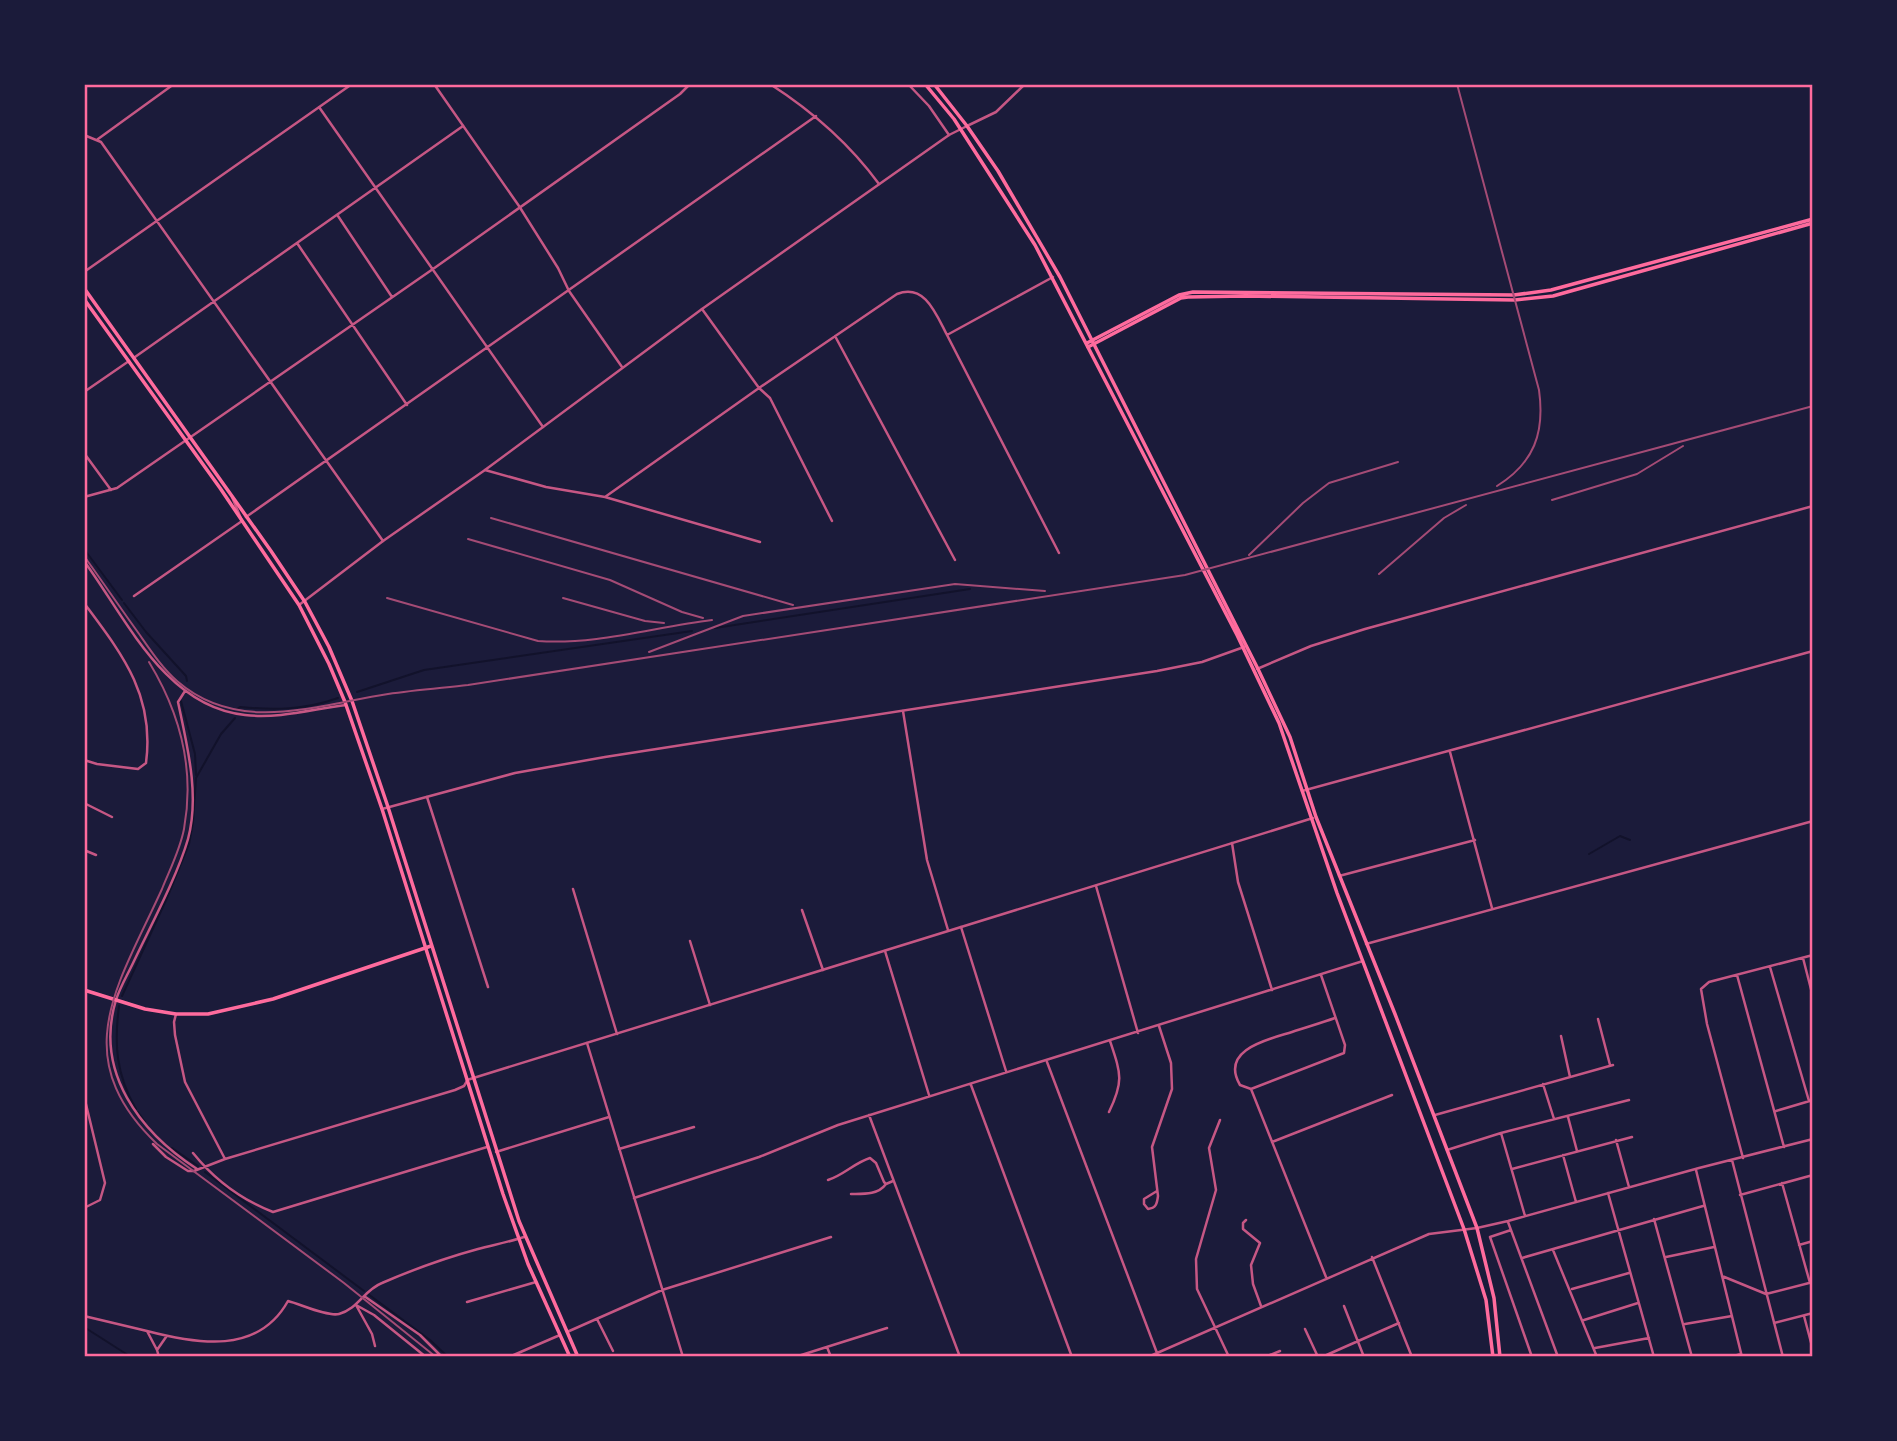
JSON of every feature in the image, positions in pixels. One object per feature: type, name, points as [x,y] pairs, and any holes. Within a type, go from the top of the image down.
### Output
[{"type":"main road","points":[[925,84],[962,129],[1053,277],[1245,647]]},
{"type":"main road","points":[[934,84],[967,126],[1039,239],[1256,670],[1285,739],[1363,961],[1464,1229],[1486,1300],[1493,1357]]},
{"type":"main road","points":[[1087,345],[1181,298],[1245,296],[1515,300],[1553,296],[1813,221]]},
{"type":"main road","points":[[84,288],[305,602],[348,692],[388,807],[524,1237],[578,1357]]},
{"type":"main road","points":[[84,299],[186,440],[299,605],[326,657],[346,705],[382,809],[487,1147],[519,1239],[570,1357]]},
{"type":"main road","points":[[1313,818],[1435,1115],[1477,1228],[1494,1298],[1500,1357]]},
{"type":"main road","points":[[84,992],[145,1009],[176,1014],[208,1014],[264,1001],[431,946]]},
{"type":"street","points":[[98,139],[174,84]]},
{"type":"street","points":[[84,272],[352,84]]},
{"type":"street","points":[[435,84],[519,206],[558,268],[569,291],[623,368]]},
{"type":"street","points":[[84,497],[111,491],[191,437],[433,269],[680,94],[690,84]]},
{"type":"street","points":[[770,84],[816,117],[847,145],[879,184]]},
{"type":"street","points":[[908,84],[929,106],[948,135]]},
{"type":"street","points":[[299,605],[702,309],[948,135],[996,112],[1025,84]]},
{"type":"street","points":[[319,107],[542,427]]},
{"type":"street","points":[[246,517],[816,117]]},
{"type":"street","points":[[135,357],[463,126]]},
{"type":"street","points":[[84,135],[98,139],[383,541]]},
{"type":"street","points":[[337,215],[392,297]]},
{"type":"street","points":[[296,243],[407,405]]},
{"type":"street","points":[[947,335],[1053,277]]},
{"type":"street","points":[[605,497],[897,294],[911,291],[919,293],[929,302],[1059,553]]},
{"type":"street","points":[[702,309],[759,388],[766,392],[832,521]]},
{"type":"street","points":[[835,336],[955,560]]},
{"type":"street","points":[[84,392],[130,361]]},
{"type":"street","points":[[84,453],[111,491]]},
{"type":"street","points":[[485,470],[546,487],[605,497],[760,542]]},
{"type":"street","points":[[134,596],[242,521],[231,495]]},
{"type":"street","points":[[1256,670],[1311,646],[1365,629],[1813,506]]},
{"type":"street","points":[[84,561],[163,673],[201,702],[246,716],[306,712],[346,705]]},
{"type":"street","points":[[84,603],[126,664],[142,695],[147,743],[146,760],[143,766],[134,770],[84,760]]},
{"type":"street","points":[[382,809],[515,773],[1157,671],[1202,662],[1245,647]]},
{"type":"street","points":[[1304,791],[1813,651]]},
{"type":"street","points":[[185,691],[178,702],[190,757],[192,800],[188,838],[116,1000],[112,1049],[120,1085],[131,1106],[152,1134],[197,1169]]},
{"type":"street","points":[[903,711],[927,860],[948,931]]},
{"type":"street","points":[[1450,752],[1493,909]]},
{"type":"street","points":[[428,797],[488,987]]},
{"type":"street","points":[[84,803],[112,817]]},
{"type":"street","points":[[152,1144],[177,1166],[188,1171],[197,1169],[455,1090],[473,1078],[1313,818]]},
{"type":"street","points":[[1366,944],[1813,821]]},
{"type":"street","points":[[1339,876],[1475,840]]},
{"type":"street","points":[[1232,844],[1238,882],[1272,990]]},
{"type":"street","points":[[84,850],[96,855]]},
{"type":"street","points":[[1096,886],[1138,1033]]},
{"type":"street","points":[[573,890],[617,1034]]},
{"type":"street","points":[[802,909],[822,970]]},
{"type":"street","points":[[961,927],[1006,1072]]},
{"type":"street","points":[[690,941],[710,1005]]},
{"type":"street","points":[[885,951],[930,1096]]},
{"type":"street","points":[[1743,1158],[1700,992],[1703,985],[1709,982],[1813,955]]},
{"type":"street","points":[[1802,958],[1813,997]]},
{"type":"street","points":[[634,1198],[759,1157],[809,1135],[869,1115],[1363,961]]},
{"type":"street","points":[[1770,967],[1811,1101],[1775,1111]]},
{"type":"street","points":[[1321,975],[1345,1045],[1344,1053],[1251,1088],[1240,1084],[1236,1069],[1240,1056],[1250,1046],[1335,1018]]},
{"type":"street","points":[[1737,975],[1783,1147]]},
{"type":"street","points":[[176,1014],[175,1035],[185,1082],[225,1159]]},
{"type":"street","points":[[1435,1115],[1612,1065],[1598,1019]]},
{"type":"street","points":[[1157,1191],[1144,1199],[1148,1209],[1157,1204],[1157,1191],[1152,1147],[1172,1089],[1171,1063],[1158,1026]]},
{"type":"street","points":[[1561,1036],[1570,1076]]},
{"type":"street","points":[[1109,1112],[1121,1080],[1110,1041]]},
{"type":"street","points":[[587,1043],[682,1357]]},
{"type":"street","points":[[1046,1060],[1157,1353]]},
{"type":"street","points":[[970,1083],[1072,1357]]},
{"type":"street","points":[[1544,1084],[1554,1119]]},
{"type":"street","points":[[1251,1088],[1326,1277]]},
{"type":"street","points":[[1272,1142],[1392,1095]]},
{"type":"street","points":[[84,1096],[105,1183],[100,1199],[84,1208]]},
{"type":"street","points":[[1447,1150],[1629,1100]]},
{"type":"street","points":[[869,1115],[960,1357]]},
{"type":"street","points":[[1568,1116],[1577,1151]]},
{"type":"street","points":[[496,1152],[610,1117]]},
{"type":"street","points":[[1220,1120],[1209,1148],[1216,1190],[1196,1259],[1197,1289],[1228,1357]]},
{"type":"street","points":[[619,1149],[694,1126]]},
{"type":"street","points":[[1501,1133],[1525,1216]]},
{"type":"street","points":[[1512,1169],[1632,1137]]},
{"type":"street","points":[[1148,1357],[1429,1234],[1508,1222],[1813,1139]]},
{"type":"street","points":[[1616,1140],[1629,1187]]},
{"type":"street","points":[[193,1153],[236,1193],[273,1212],[487,1147]]},
{"type":"street","points":[[1563,1155],[1576,1202]]},
{"type":"street","points":[[828,1180],[870,1158],[876,1163],[886,1184]]},
{"type":"street","points":[[1732,1160],[1783,1357]]},
{"type":"street","points":[[1695,1169],[1742,1356],[1730,1357]]},
{"type":"street","points":[[1740,1195],[1813,1175]]},
{"type":"street","points":[[851,1194],[881,1190],[892,1181]]},
{"type":"street","points":[[1723,1276],[1766,1294],[1811,1282],[1782,1184]]},
{"type":"street","points":[[1608,1193],[1654,1357]]},
{"type":"street","points":[[1521,1258],[1704,1205]]},
{"type":"street","points":[[1654,1219],[1692,1357]]},
{"type":"street","points":[[1246,1220],[1242,1229],[1259,1243],[1251,1265],[1261,1306]]},
{"type":"street","points":[[1508,1222],[1558,1357]]},
{"type":"street","points":[[1511,1230],[1490,1237],[1532,1357]]},
{"type":"street","points":[[84,1316],[166,1337],[218,1343],[243,1339],[272,1320],[288,1301],[335,1314],[356,1305],[375,1285],[476,1250],[524,1237]]},
{"type":"street","points":[[567,1332],[662,1290],[831,1237]]},
{"type":"street","points":[[1799,1245],[1813,1241]]},
{"type":"street","points":[[1665,1257],[1714,1247]]},
{"type":"street","points":[[1553,1250],[1597,1357]]},
{"type":"street","points":[[1373,1257],[1412,1357]]},
{"type":"street","points":[[1570,1290],[1629,1273]]},
{"type":"street","points":[[467,1302],[536,1282]]},
{"type":"street","points":[[364,1296],[420,1335],[442,1357]]},
{"type":"street","points":[[1584,1320],[1638,1303]]},
{"type":"street","points":[[356,1305],[372,1334],[375,1346]]},
{"type":"street","points":[[356,1305],[374,1315],[426,1357]]},
{"type":"street","points":[[1344,1306],[1364,1357]]},
{"type":"street","points":[[1774,1324],[1813,1313]]},
{"type":"street","points":[[1804,1315],[1813,1350]]},
{"type":"street","points":[[1685,1324],[1732,1316]]},
{"type":"street","points":[[597,1319],[613,1351]]},
{"type":"street","points":[[1305,1329],[1320,1357],[1399,1323]]},
{"type":"street","points":[[795,1357],[887,1328]]},
{"type":"street","points":[[147,1331],[159,1357]]},
{"type":"street","points":[[509,1357],[560,1335]]},
{"type":"street","points":[[157,1350],[166,1337]]},
{"type":"street","points":[[1595,1348],[1649,1338]]},
{"type":"street","points":[[827,1347],[831,1357]]},
{"type":"street","points":[[1265,1357],[1280,1350]]},
{"type":"waterway","points":[[84,549],[122,600]]},
{"type":"waterway","points":[[715,628],[970,589]]},
{"type":"waterway","points":[[124,603],[186,676],[187,681]]},
{"type":"waterway","points":[[357,692],[424,670],[692,631]]},
{"type":"waterway","points":[[237,709],[301,707],[338,698]]},
{"type":"waterway","points":[[181,701],[195,754],[196,775]]},
{"type":"waterway","points":[[122,996],[189,844],[196,778],[221,734],[235,718]]},
{"type":"waterway","points":[[1589,854],[1620,836],[1630,840]]},
{"type":"waterway","points":[[119,1006],[118,1059],[124,1084],[136,1109]]},
{"type":"waterway","points":[[138,1112],[145,1122]]},
{"type":"waterway","points":[[172,1148],[198,1166]]},
{"type":"waterway","points":[[205,1172],[364,1291]]},
{"type":"waterway","points":[[368,1294],[430,1340],[448,1357]]},
{"type":"waterway","points":[[84,1327],[131,1357]]},
{"type":"railway","points":[[1457,84],[1539,390],[1540,420],[1534,446],[1520,467],[1497,486]]},
{"type":"railway","points":[[84,556],[156,657],[177,681],[201,698],[226,707],[252,712],[279,712],[1185,575],[1813,406]]},
{"type":"railway","points":[[1552,500],[1637,474],[1683,446]]},
{"type":"railway","points":[[1249,555],[1303,503],[1329,483],[1398,462]]},
{"type":"railway","points":[[1379,574],[1444,518],[1466,505]]},
{"type":"railway","points":[[491,518],[793,605]]},
{"type":"railway","points":[[468,539],[610,580],[682,612],[703,618]]},
{"type":"railway","points":[[649,652],[743,616],[955,584],[1045,591]]},
{"type":"railway","points":[[387,598],[538,641],[604,638],[712,620]]},
{"type":"railway","points":[[563,598],[645,621],[664,623]]},
{"type":"railway","points":[[149,662],[177,721],[186,763],[187,807],[177,852],[117,988],[109,1019],[107,1050],[113,1080],[129,1112],[157,1144],[344,1283],[436,1357]]}]
